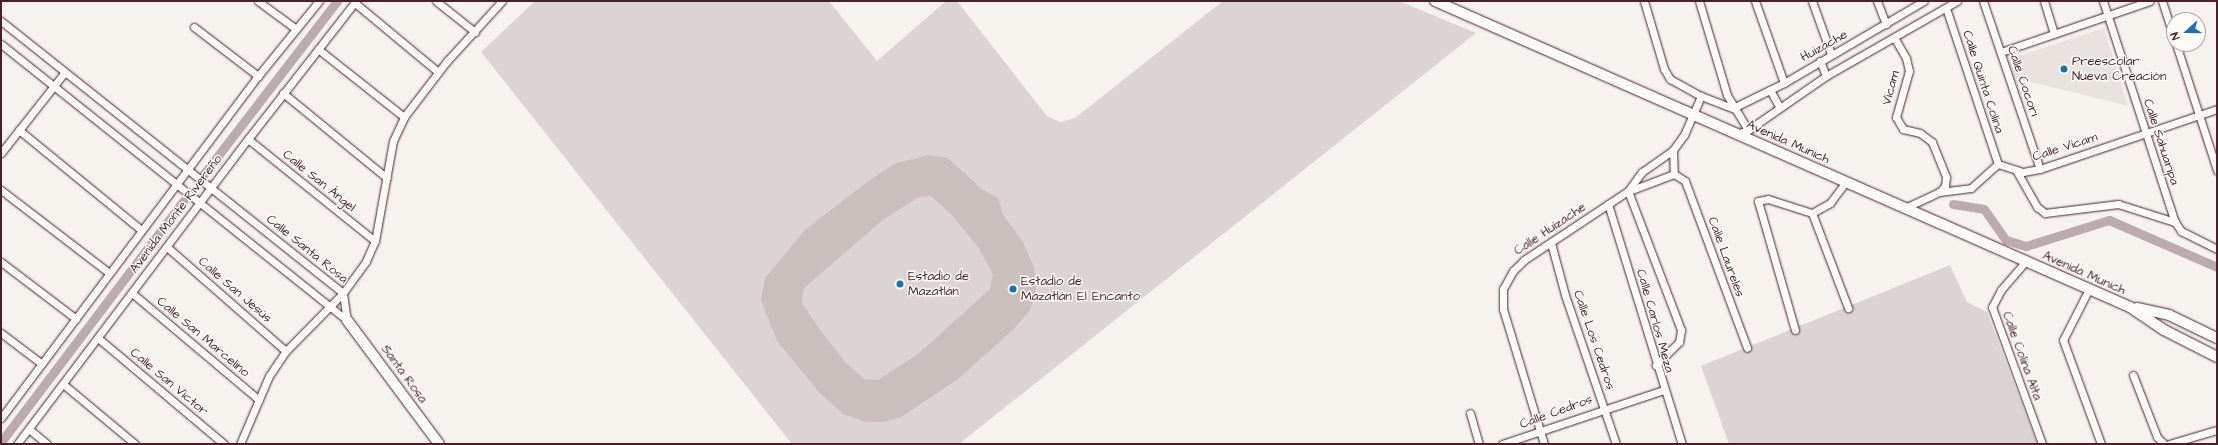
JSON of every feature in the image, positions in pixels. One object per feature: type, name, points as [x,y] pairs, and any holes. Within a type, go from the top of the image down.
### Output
[{"type":"main road","name":"Avenida Munich","points":[[1434,1],[2130,307]]},
{"type":"main road","points":[[2130,307],[2169,315],[2217,338]]},
{"type":"main road","points":[[2130,307],[2164,330],[2217,357]]},
{"type":"main road","name":"Santa Rosa","points":[[347,320],[439,444]]},
{"type":"street","points":[[258,1],[296,29]]},
{"type":"street","name":"Avenida Monte Rivereño","points":[[1,418],[4,407],[42,364],[187,169],[258,76],[319,1]]},
{"type":"street","points":[[436,1],[474,32]]},
{"type":"street","points":[[240,444],[269,376],[286,351],[331,307],[359,273],[375,241],[393,141],[404,117],[438,72],[502,1]]},
{"type":"street","points":[[1644,1],[1664,69],[1670,79],[1700,96],[1733,108]]},
{"type":"street","points":[[1699,1],[1727,95],[1733,108],[1748,130]]},
{"type":"street","points":[[1755,1],[1784,83]]},
{"type":"street","points":[[1812,1],[1831,54]]},
{"type":"street","points":[[1877,1],[1886,24]]},
{"type":"street","name":"Huizache","points":[[1733,108],[1784,83],[1831,54],[1924,1]]},
{"type":"street","points":[[1736,134],[1748,130],[1779,106],[1826,76],[1895,39],[1957,1]]},
{"type":"street","name":"Calle Cocori","points":[[1983,1],[2040,169]]},
{"type":"street","points":[[2044,1],[2054,34]]},
{"type":"street","name":"Calle Sahuaripa","points":[[2103,1],[2175,222]]},
{"type":"street","points":[[2001,52],[2150,1]]},
{"type":"street","points":[[2162,1],[2166,13]]},
{"type":"street","points":[[355,2],[438,72]]},
{"type":"street","name":"Avenida Monte Rivereño","points":[[18,444],[201,203],[248,138],[355,2]]},
{"type":"street","name":"Calle Quinta Colina","points":[[1946,8],[1998,164]]},
{"type":"street","name":"Calle Santa Rosa","points":[[1,21],[343,293],[347,320]]},
{"type":"street","points":[[194,27],[258,76]]},
{"type":"street","name":"Vicam","points":[[1895,39],[1906,58],[1909,71],[1896,117],[1903,129],[1920,133],[1932,142],[1946,178],[1945,186],[1939,192]]},
{"type":"street","points":[[1,44],[347,320]]},
{"type":"street","points":[[318,48],[404,117]]},
{"type":"street","points":[[2178,52],[2198,116],[2217,170]]},
{"type":"street","points":[[1820,61],[1826,76]]},
{"type":"street","points":[[1,153],[64,72]]},
{"type":"street","points":[[1770,90],[1779,106]]},
{"type":"street","points":[[283,93],[387,178]]},
{"type":"street","name":"Calle Huizache","points":[[1544,444],[1500,300],[1513,271],[1551,243],[1628,191],[1642,172],[1673,150],[1694,115],[1700,96]]},
{"type":"street","name":"Calle Vícam","points":[[1998,164],[2016,170],[2040,169],[2217,109]]},
{"type":"street","points":[[18,130],[142,230]]},
{"type":"street","name":"Calle San Ángel","points":[[248,138],[375,241]]},
{"type":"street","points":[[1656,365],[1679,342],[1681,330],[1628,191],[1677,175],[1673,150]]},
{"type":"street","points":[[1905,208],[1939,192],[1971,188],[1998,164]]},
{"type":"street","points":[[2016,170],[2037,207],[2054,214],[2118,204],[2175,222],[2181,231],[2217,249]]},
{"type":"street","name":"Calle Laureles","points":[[1677,175],[1685,181],[1747,348]]},
{"type":"street","points":[[1795,330],[1757,204],[1760,199],[1768,199],[1812,213],[1830,203],[1846,182]]},
{"type":"street","points":[[1,190],[109,273]]},
{"type":"street","name":"Calle Carlos Meza","points":[[1608,204],[1663,390],[1682,444]]},
{"type":"street","points":[[1812,213],[1848,308]]},
{"type":"street","name":"Calle Los Cedros","points":[[1551,243],[1565,296],[1616,444]]},
{"type":"street","name":"Calle San Jesús","points":[[167,246],[286,351]]},
{"type":"street","name":"Calle Colina Alta","points":[[2026,261],[2001,290],[1992,307],[2042,444]]},
{"type":"street","points":[[1,262],[76,319]]},
{"type":"street","points":[[2089,289],[2063,340],[2101,444]]},
{"type":"street","name":"Calle San Marcelino","points":[[132,293],[259,400]]},
{"type":"street","points":[[1,333],[42,364]]},
{"type":"street","name":"Calle San Victor","points":[[98,338],[224,444]]},
{"type":"street","points":[[2133,375],[2157,437],[2164,444]]},
{"type":"street","points":[[63,384],[135,444]]},
{"type":"street","name":"Calle Cedros","points":[[1502,444],[1604,408],[1663,390]]},
{"type":"street","points":[[1470,413],[1479,444]]},
{"type":"street","points":[[29,429],[47,444]]},
{"type":"street","points":[[2169,444],[2217,430]]},
{"type":"shaded area","points":[[535,1],[829,1],[877,61],[946,1],[957,1],[1047,116],[1060,122],[1075,118],[1223,1],[1399,1],[1476,33],[959,444],[792,444],[481,52]]},
{"type":"shaded area","name":"Preescolar Nueva Creación","points":[[2104,28],[2128,106],[2015,78],[2009,59]]},
{"type":"shaded area","points":[[1950,265],[1967,302],[1987,312],[2037,444],[1729,444],[1701,366]]},
{"type":"building","name":"Estadio de Mazatlán El Encanto","points":[[928,155],[948,158],[983,190],[998,198],[1003,215],[1023,242],[1034,267],[1036,290],[1030,310],[1013,330],[958,379],[901,417],[884,422],[866,422],[843,414],[819,392],[777,341],[761,300],[765,278],[805,230],[867,182],[894,164]],"holes":[[[931,196],[951,214],[978,247],[993,274],[990,289],[918,354],[878,380],[864,379],[846,363],[820,330],[802,303],[804,288],[884,219],[919,197]]]},
{"type":"waterway","points":[[203,175],[337,1]]},
{"type":"waterway","points":[[1,442],[183,201]]},
{"type":"waterway","points":[[1953,204],[1984,209],[2006,240],[2026,246],[2109,220],[2217,267]]},
{"type":"place","name":"Preescolar Nueva Creación","points":[[2064,69]]},
{"type":"place","name":"Estadio de Mazatlán","points":[[900,284]]},
{"type":"place","name":"Estadio de Mazatlán El Encanto","points":[[1013,289]]}]
